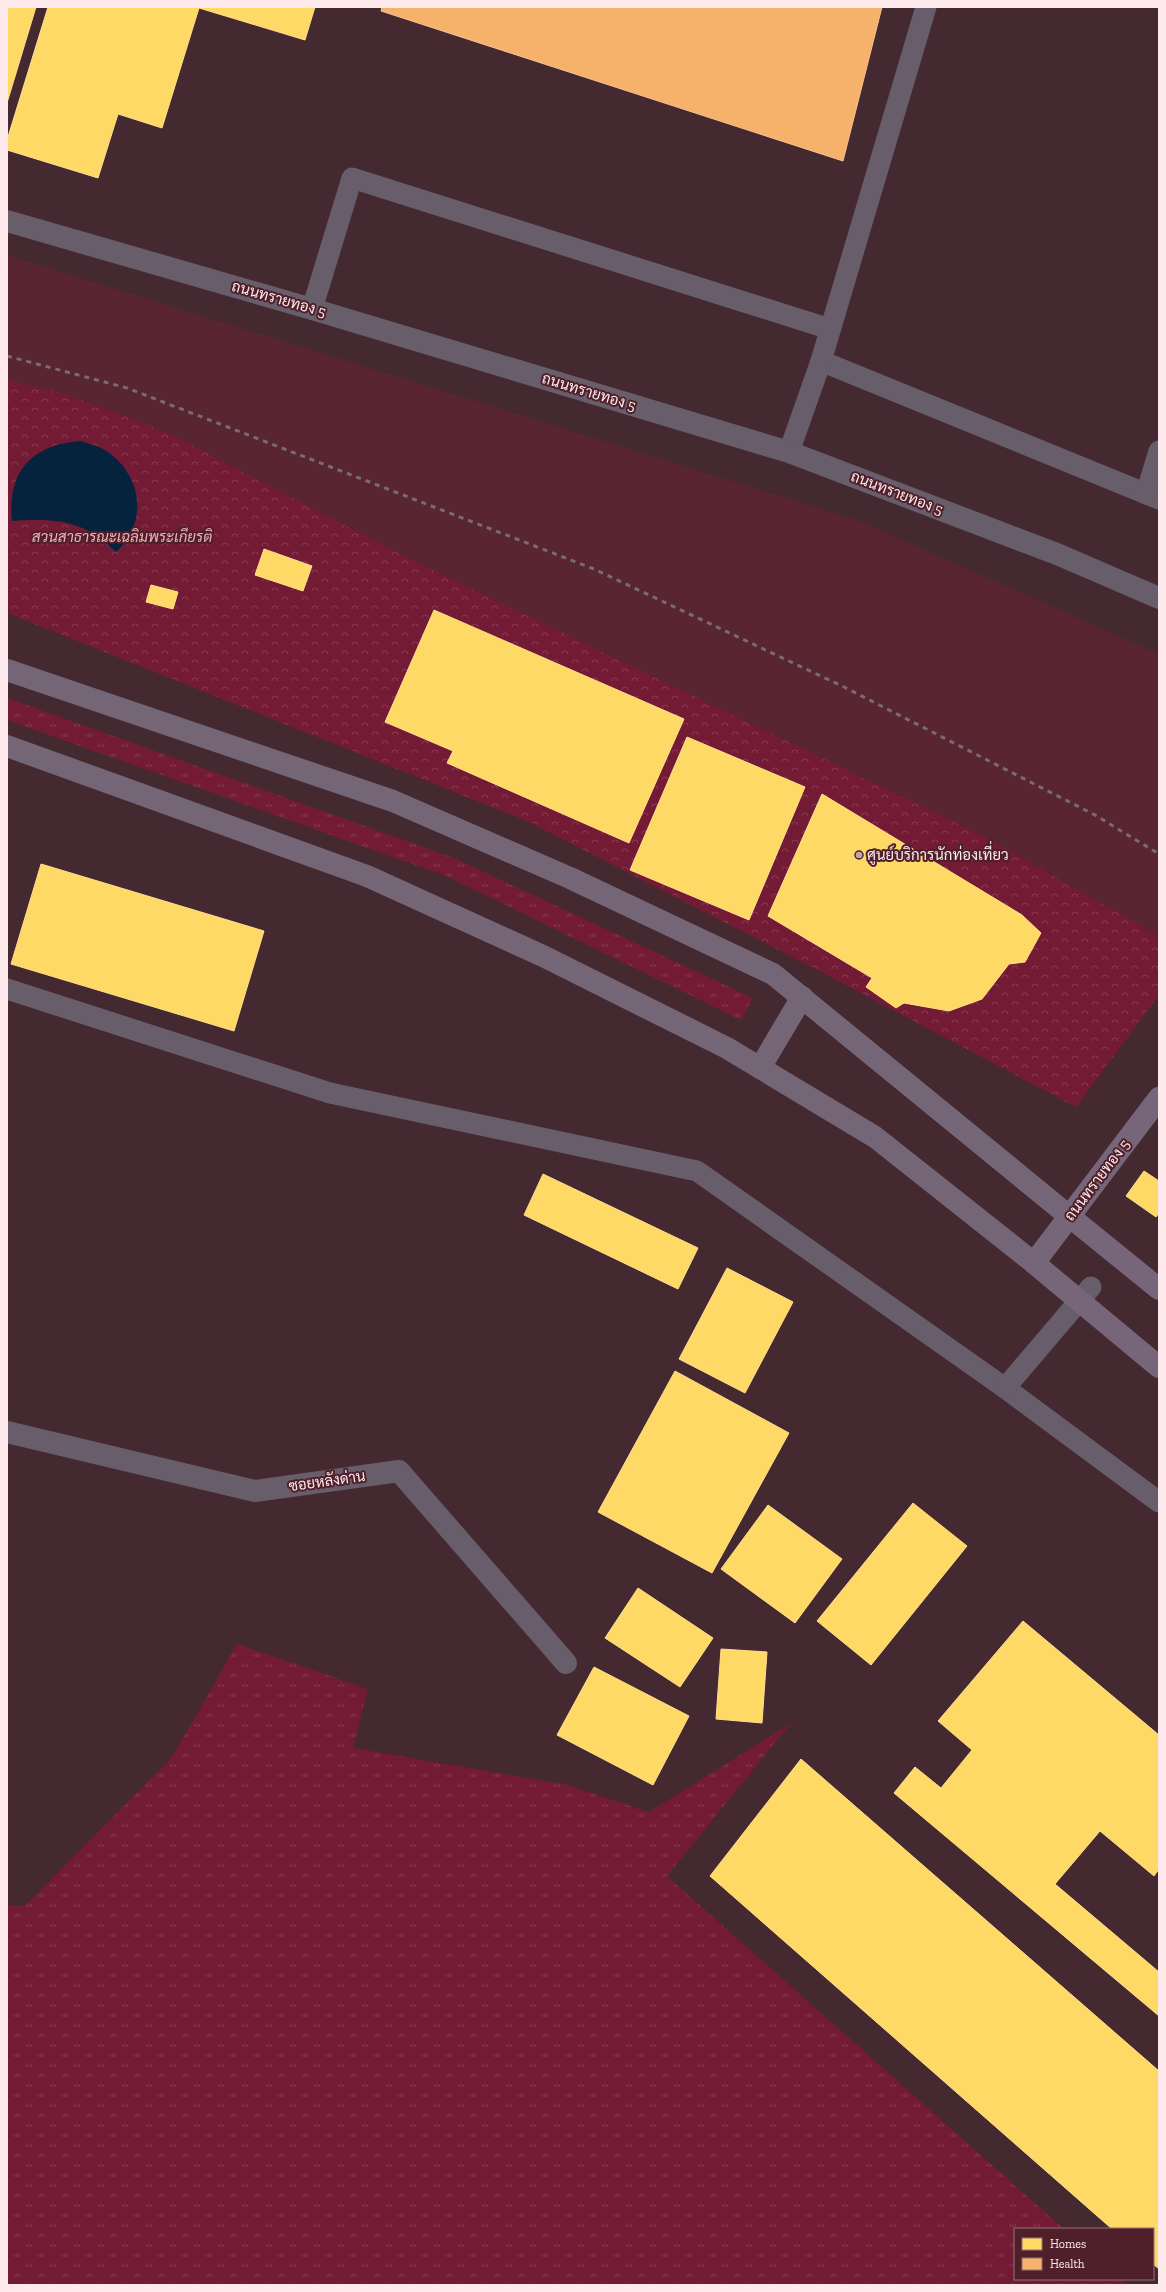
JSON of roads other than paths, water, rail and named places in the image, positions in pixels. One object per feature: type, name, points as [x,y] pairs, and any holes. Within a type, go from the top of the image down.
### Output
[{"type":"highway","name":"ถนนทรายทอง 5","points":[[1034,1263],[1159,1098]]},
{"type":"highway","points":[[1069,1216],[1159,1289]]},
{"type":"highway","points":[[1034,1263],[1085,1294],[1159,1367]]},
{"type":"main road","points":[[7,670],[393,801],[570,878],[773,974],[1069,1216]]},
{"type":"main road","points":[[7,746],[367,876],[543,956],[727,1048],[875,1137],[1034,1263]]},
{"type":"main road","points":[[760,1068],[802,997]]},
{"type":"street","name":"ถนนทรายทอง 5","points":[[7,221],[312,309],[789,452],[1057,554],[1159,598]]},
{"type":"street","name":"ซอยหลังด่าน","points":[[7,1432],[255,1491],[399,1471],[566,1663]]},
{"type":"lane","points":[[789,452],[821,361],[926,7]]},
{"type":"lane","points":[[312,309],[352,178],[830,329]]},
{"type":"lane","points":[[821,361],[1153,497],[1159,450]]},
{"type":"lane","points":[[7,989],[330,1093],[697,1172],[1005,1388],[1159,1502]]},
{"type":"lane","points":[[1005,1388],[1085,1294]]},
{"type":"water","points":[[80,441],[99,447],[112,455],[129,474],[134,486],[137,497],[135,522],[129,537],[116,552],[92,533],[81,527],[68,523],[42,520],[12,521],[11,504],[14,488],[18,475],[26,464],[36,455],[48,448]]},
{"type":"railway","points":[[7,356],[127,388],[594,569],[844,687],[1095,815],[1159,854]]},
{"type":"place","name":"ศูนย์บริการนักท่องเที่ยว","points":[[859,855]]},
{"type":"park label","name":"สวนสาธารณะเฉลิมพระเกียรติ","points":[[122,537]]}]
